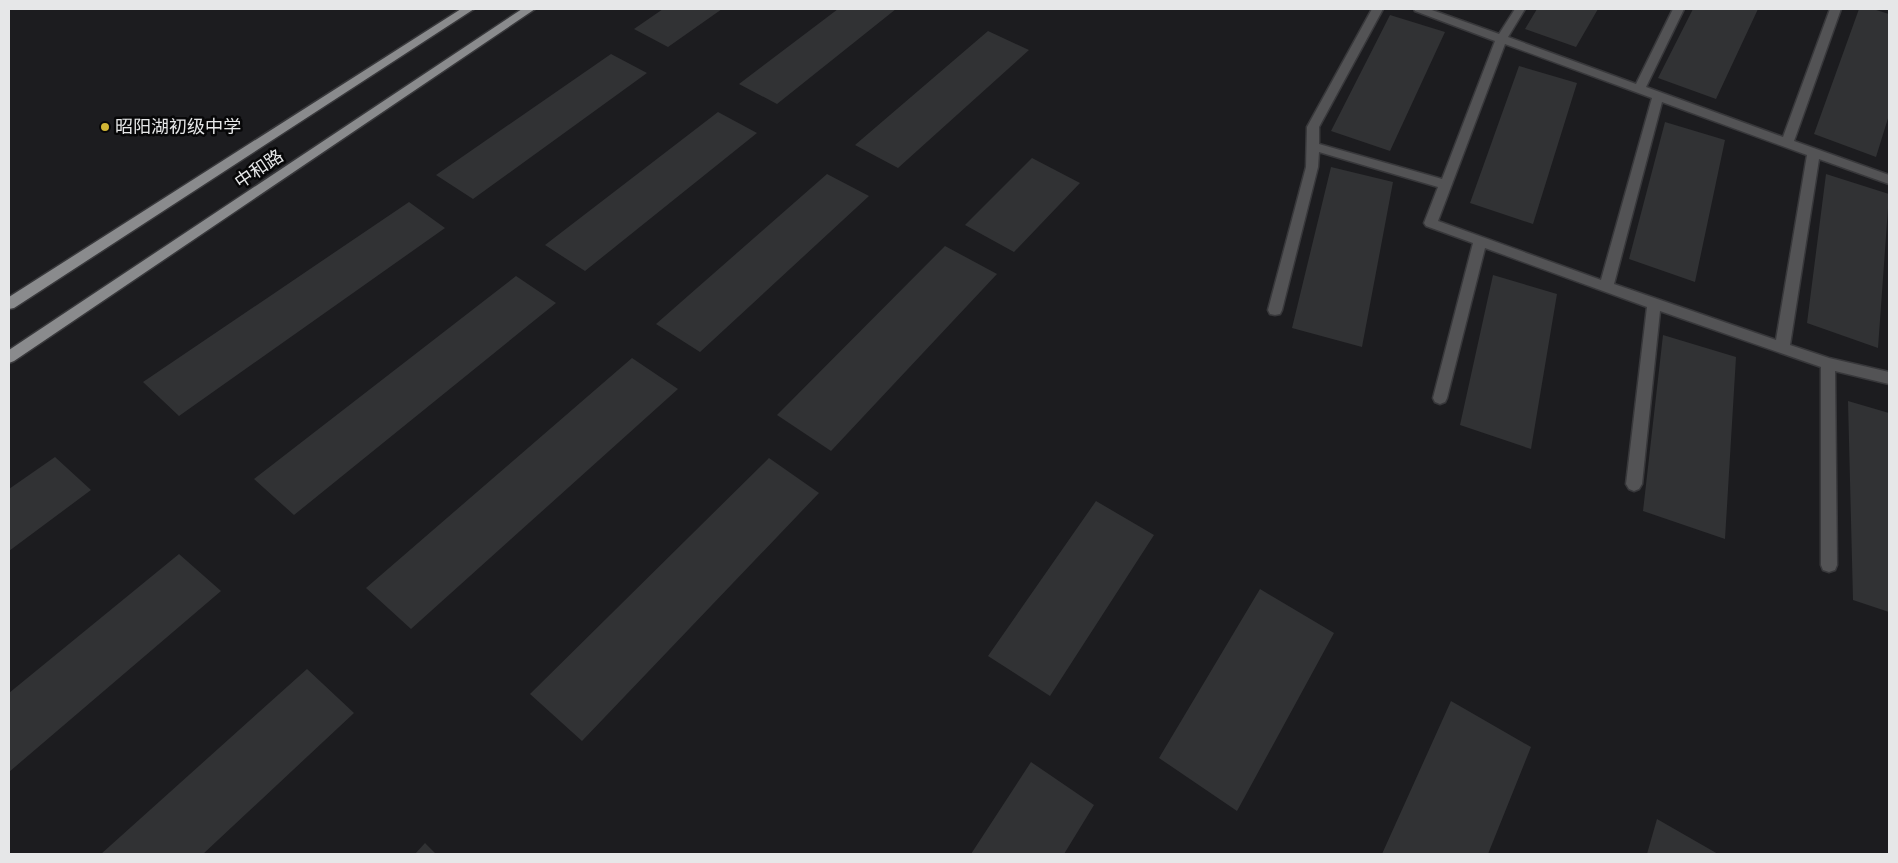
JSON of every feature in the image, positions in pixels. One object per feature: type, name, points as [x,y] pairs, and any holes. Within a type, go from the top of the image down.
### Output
[{"type":"main road","name":"中和路","points":[[9,304],[468,9]]},
{"type":"main road","name":"中和路","points":[[9,358],[528,9]]},
{"type":"street","points":[[1275,310],[1312,167],[1313,127],[1377,9]]},
{"type":"street","points":[[1419,9],[1889,180]]},
{"type":"street","points":[[1520,9],[1501,39],[1431,223],[1606,287],[1828,364],[1889,378]]},
{"type":"street","points":[[1639,89],[1679,9]]},
{"type":"street","points":[[1788,142],[1836,9]]},
{"type":"street","points":[[1606,287],[1658,96]]},
{"type":"street","points":[[1312,146],[1445,184]]},
{"type":"street","points":[[1782,348],[1814,152]]},
{"type":"street","points":[[1440,398],[1480,241]]},
{"type":"street","points":[[1634,484],[1654,304]]},
{"type":"street","points":[[1828,364],[1829,565]]},
{"type":"building","points":[[663,9],[722,9],[668,47],[634,29]]},
{"type":"building","points":[[838,9],[896,9],[777,104],[739,84]]},
{"type":"building","points":[[1537,9],[1598,9],[1576,47],[1525,29]]},
{"type":"building","points":[[1693,9],[1758,9],[1716,99],[1658,78]]},
{"type":"building","points":[[1859,9],[1873,9],[1889,14],[1889,115],[1876,157],[1814,134]]},
{"type":"building","points":[[1390,15],[1445,32],[1390,151],[1331,131]]},
{"type":"building","points":[[988,31],[1029,50],[898,168],[855,145]]},
{"type":"building","points":[[611,54],[647,73],[473,199],[436,175]]},
{"type":"building","points":[[1519,66],[1577,83],[1533,224],[1470,203]]},
{"type":"building","points":[[718,112],[757,133],[585,271],[545,245]]},
{"type":"building","points":[[1665,122],[1725,140],[1695,282],[1629,259]]},
{"type":"building","points":[[1032,158],[1080,183],[1014,252],[965,225]]},
{"type":"building","points":[[1331,167],[1393,182],[1362,347],[1292,328]]},
{"type":"building","points":[[827,174],[869,196],[700,352],[656,324]]},
{"type":"building","points":[[1826,174],[1889,194],[1878,348],[1807,323]]},
{"type":"building","points":[[409,202],[445,228],[179,416],[143,382]]},
{"type":"building","points":[[945,246],[997,274],[831,451],[777,415]]},
{"type":"building","points":[[1493,275],[1557,294],[1531,449],[1460,425]]},
{"type":"building","points":[[516,276],[556,303],[294,515],[254,479]]},
{"type":"building","points":[[1663,335],[1736,357],[1725,539],[1643,511]]},
{"type":"building","points":[[632,358],[678,389],[411,629],[366,588]]},
{"type":"building","points":[[1848,401],[1889,413],[1889,612],[1853,600]]},
{"type":"building","points":[[55,457],[91,490],[9,551],[9,489]]},
{"type":"building","points":[[769,458],[819,493],[582,741],[530,694]]},
{"type":"building","points":[[1096,501],[1154,535],[1050,696],[988,656]]},
{"type":"building","points":[[179,554],[221,591],[9,772],[9,693]]},
{"type":"building","points":[[1260,589],[1334,633],[1237,811],[1159,758]]},
{"type":"building","points":[[307,669],[354,713],[203,854],[101,854]]},
{"type":"building","points":[[1451,701],[1531,747],[1488,854],[1382,854]]},
{"type":"building","points":[[1031,762],[1094,805],[1064,854],[971,854]]},
{"type":"building","points":[[1657,819],[1718,854],[1647,854]]},
{"type":"building","points":[[425,843],[436,854],[415,854]]},
{"type":"place","name":"昭阳湖初级中学","points":[[105,127]]}]
